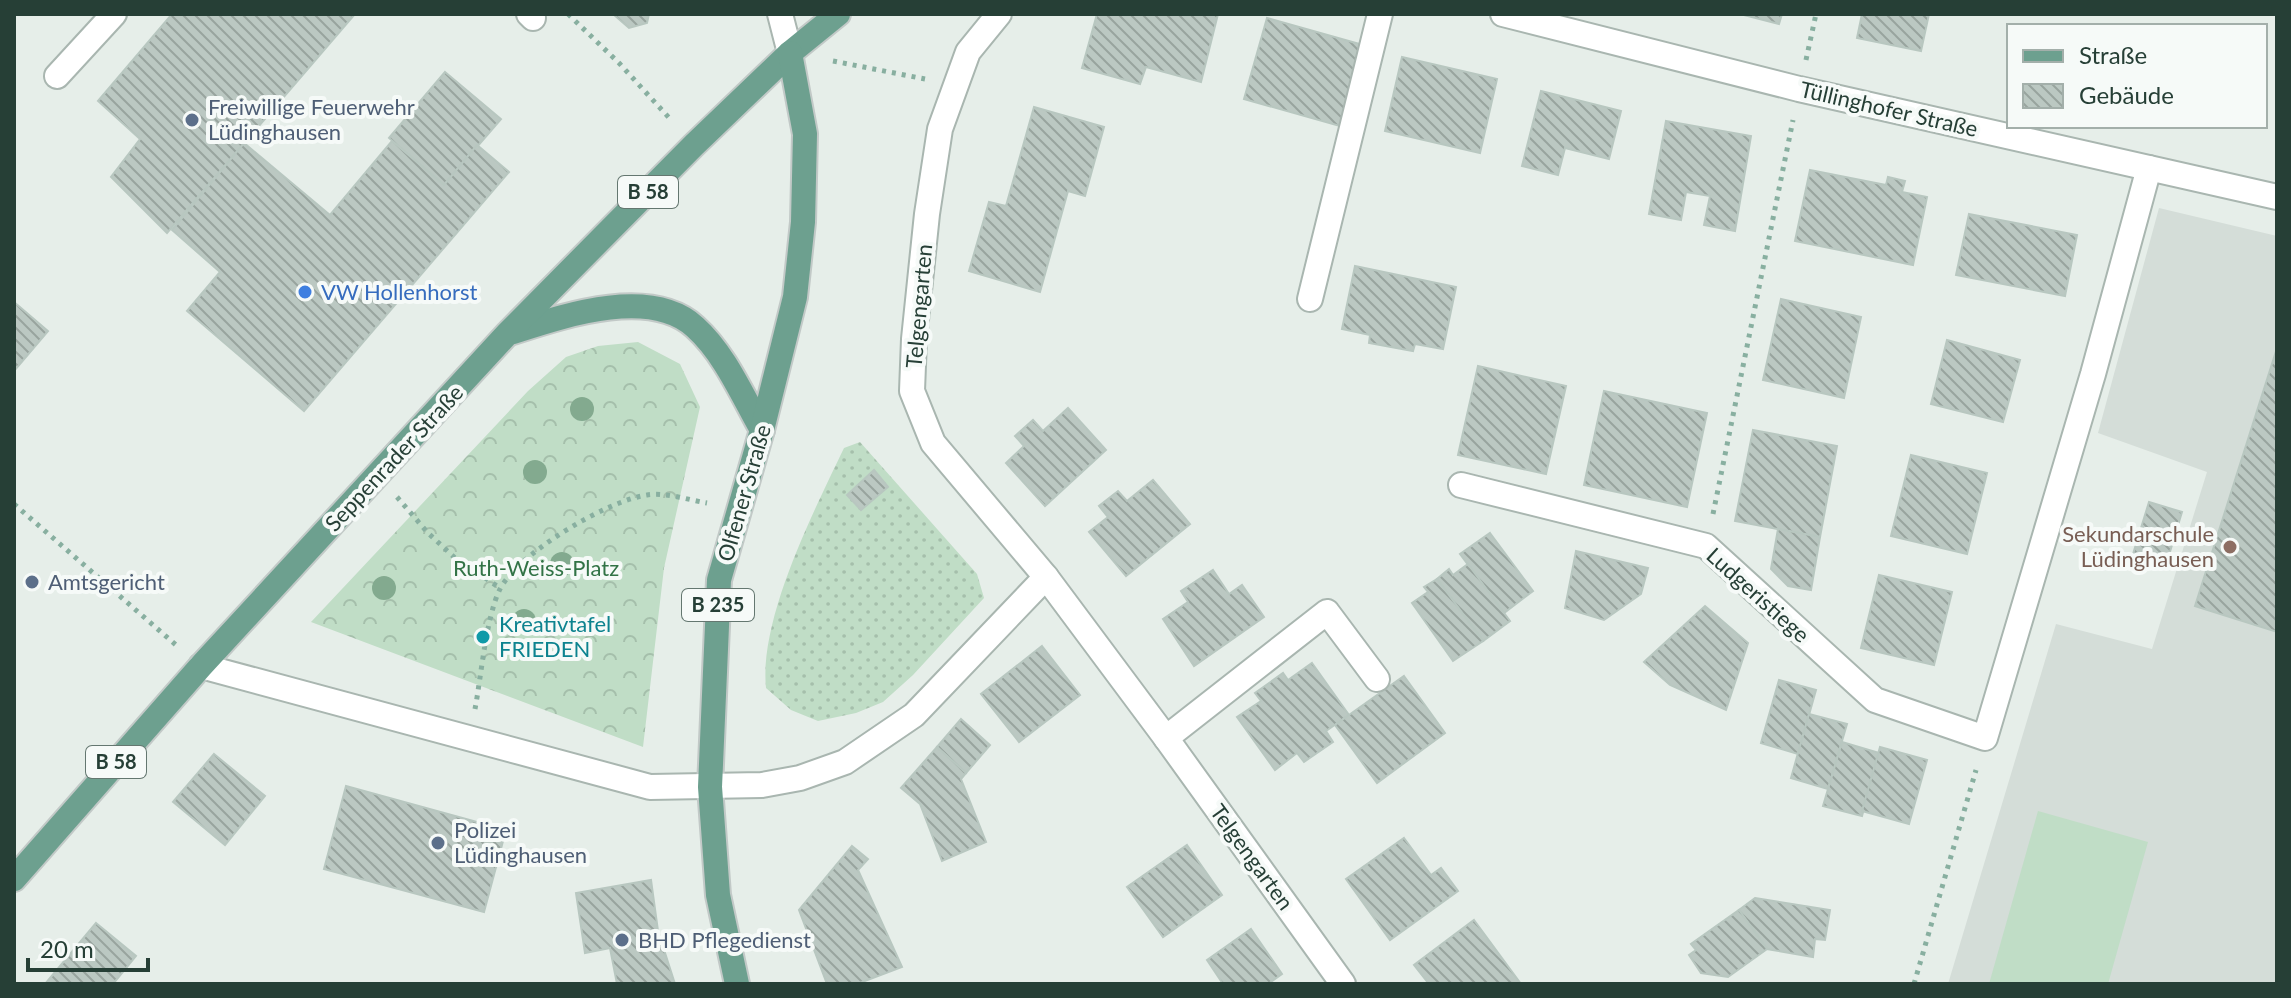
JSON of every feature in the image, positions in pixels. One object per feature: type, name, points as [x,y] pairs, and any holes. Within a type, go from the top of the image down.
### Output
[{"type":"main road","name":"B 58","points":[[790,53],[838,14]]},
{"type":"main road","name":"Seppenrader Straße","points":[[14,879],[201,666],[508,333],[790,53]]},
{"type":"main road","name":"Olfener Straße","points":[[737,984],[718,895],[710,787],[719,580],[762,430],[795,297],[803,222],[805,134],[790,53]]},
{"type":"main road","points":[[508,333],[576,312],[621,308],[664,309],[694,326],[724,363],[762,430]]},
{"type":"street","points":[[57,76],[114,14]]},
{"type":"street","points":[[780,14],[790,53]]},
{"type":"street","points":[[953,88],[968,52],[999,14]]},
{"type":"street","points":[[1310,299],[1380,14]]},
{"type":"street","name":"Tüllinghofer Straße","points":[[1503,14],[1799,89],[2277,197]]},
{"type":"street","name":"Telgengarten","points":[[953,88],[940,129],[927,214],[914,339],[912,391],[933,443],[1046,577],[1343,984]]},
{"type":"street","points":[[1985,738],[2093,374],[2149,168]]},
{"type":"street","name":"Ludgeristiege","points":[[1461,485],[1706,546],[1875,700],[1985,738]]},
{"type":"street","points":[[201,666],[650,787],[762,785],[800,778],[845,762],[914,715],[1046,577]]},
{"type":"street","points":[[1166,738],[1327,612],[1377,679]]},
{"type":"path","points":[[568,14],[619,63],[694,145]]},
{"type":"path","points":[[1706,546],[1816,14]]},
{"type":"path","points":[[790,53],[911,74],[953,88]]},
{"type":"path","points":[[378,475],[428,533],[454,557],[500,588]]},
{"type":"path","points":[[470,738],[500,588],[548,542],[580,520],[649,494],[740,509]]},
{"type":"path","points":[[14,504],[201,666]]},
{"type":"path","points":[[1914,984],[1985,738]]},
{"type":"shaded area","name":"Sekundarschule Lüdinghausen","points":[[2159,208],[2277,236],[2277,984],[1948,984],[2056,624],[2152,649],[2207,472],[2098,433]]},
{"type":"green space","name":"Ruth-Weiss-Platz","points":[[638,342],[680,364],[700,407],[664,568],[643,747],[311,622],[528,391],[566,357],[598,346]]},
{"type":"green space","points":[[860,442],[977,574],[984,598],[913,675],[883,702],[856,713],[818,721],[791,710],[766,688],[766,660],[780,598],[804,533],[844,448]]},
{"type":"green space","points":[[2038,811],[2148,842],[2108,984],[1989,984]]},
{"type":"building","name":"Freiwillige Feuerwehr Lüdinghausen","points":[[172,14],[355,14],[167,233],[111,177],[140,139],[98,101]]},
{"type":"building","points":[[613,14],[649,14],[647,23],[629,28]]},
{"type":"building","points":[[1097,14],[1218,14],[1201,82],[1146,67],[1140,84],[1082,68]]},
{"type":"building","points":[[1740,14],[1782,14],[1779,24]]},
{"type":"building","points":[[1862,14],[1929,14],[1921,51],[1857,38]]},
{"type":"building","points":[[1267,18],[1363,45],[1340,126],[1244,99]]},
{"type":"building","points":[[1402,57],[1497,79],[1480,153],[1385,131]]},
{"type":"building","points":[[445,72],[501,119],[444,185],[389,138]]},
{"type":"building","points":[[1541,91],[1621,111],[1609,159],[1565,148],[1558,175],[1522,166]]},
{"type":"building","points":[[1034,107],[1104,127],[1085,196],[1068,191],[1040,292],[969,271],[989,202],[1006,206]]},
{"type":"building","points":[[1666,121],[1751,136],[1735,231],[1704,225],[1710,196],[1686,192],[1681,220],[1649,214]]},
{"type":"building","name":"VW Hollenhorst","points":[[392,141],[444,185],[477,145],[509,172],[304,411],[187,311],[220,272],[172,230],[244,143],[330,215]]},
{"type":"building","points":[[1810,170],[1886,185],[1888,177],[1905,181],[1902,192],[1927,197],[1913,265],[1795,241]]},
{"type":"building","points":[[1969,214],[2077,235],[2065,296],[1956,275]]},
{"type":"building","points":[[1355,266],[1456,287],[1443,349],[1415,344],[1413,351],[1369,343],[1370,335],[1342,329]]},
{"type":"building","points":[[1781,299],[1861,317],[1844,398],[1763,380]]},
{"type":"building","points":[[14,302],[48,331],[14,371]]},
{"type":"building","points":[[1947,340],[2020,360],[2003,422],[1931,404]]},
{"type":"building","points":[[2277,348],[2277,632],[2195,606]]},
{"type":"building","points":[[1478,366],[1566,386],[1546,474],[1458,455]]},
{"type":"building","points":[[1604,391],[1707,413],[1687,507],[1584,485]]},
{"type":"building","points":[[1068,408],[1106,450],[1045,506],[1006,463],[1024,446],[1015,436],[1033,420],[1043,431]]},
{"type":"building","points":[[1753,430],[1837,446],[1820,537],[1735,521]]},
{"type":"building","points":[[1911,455],[1987,473],[1967,554],[1891,536]]},
{"type":"building","points":[[874,470],[888,487],[861,510],[847,495]]},
{"type":"building","points":[[1153,480],[1190,524],[1126,576],[1089,532],[1108,517],[1099,506],[1118,491],[1127,501]]},
{"type":"building","points":[[2149,502],[2182,512],[2166,565],[2133,554]]},
{"type":"building","points":[[1778,529],[1820,537],[1811,590],[1788,586],[1771,569]]},
{"type":"building","points":[[1490,533],[1533,591],[1504,613],[1460,554]]},
{"type":"building","points":[[1576,551],[1648,568],[1641,594],[1604,620],[1565,608]]},
{"type":"building","points":[[1468,564],[1510,621],[1483,641],[1437,579],[1449,569],[1453,575]]},
{"type":"building","points":[[1213,570],[1229,594],[1242,585],[1264,617],[1194,666],[1163,619],[1188,602],[1181,591]]},
{"type":"building","points":[[1879,575],[1952,592],[1934,665],[1861,648]]},
{"type":"building","points":[[1437,579],[1483,641],[1453,661],[1412,603],[1428,592],[1424,587]]},
{"type":"building","points":[[1705,606],[1748,643],[1726,710],[1670,685],[1644,662]]},
{"type":"building","points":[[1042,646],[1080,695],[1019,742],[981,694]]},
{"type":"building","points":[[1312,663],[1349,715],[1326,731],[1333,742],[1304,762],[1297,753],[1275,770],[1237,717],[1261,701],[1255,693],[1283,673],[1288,680]]},
{"type":"building","points":[[1404,676],[1445,733],[1377,783],[1335,725]]},
{"type":"building","points":[[1779,680],[1816,690],[1798,754],[1761,743]]},
{"type":"building","points":[[1809,714],[1847,724],[1828,789],[1791,778]]},
{"type":"building","points":[[961,719],[990,745],[966,773],[937,747]]},
{"type":"building","points":[[1842,742],[1879,753],[1862,816],[1823,806]]},
{"type":"building","points":[[937,747],[966,773],[961,779],[986,842],[942,861],[920,804],[901,788]]},
{"type":"building","points":[[1880,747],[1927,760],[1909,824],[1862,811]]},
{"type":"building","points":[[214,754],[265,796],[225,845],[173,802]]},
{"type":"building","points":[[346,786],[506,830],[484,912],[324,869]]},
{"type":"building","points":[[1404,838],[1431,875],[1441,868],[1458,891],[1390,940],[1346,879]]},
{"type":"building","points":[[1187,845],[1222,895],[1163,937],[1127,887]]},
{"type":"building","points":[[852,846],[868,859],[858,870],[902,967],[857,984],[827,984],[799,910]]},
{"type":"building","name":"BHD Pflegedienst","points":[[651,880],[658,931],[675,984],[617,984],[610,948],[585,953],[576,893]]},
{"type":"building","points":[[1755,898],[1830,910],[1825,940],[1815,939],[1813,957],[1767,949],[1739,910]]},
{"type":"building","points":[[1739,910],[1767,949],[1728,977],[1701,973],[1689,955],[1696,950],[1691,944]]},
{"type":"building","points":[[1474,920],[1521,984],[1429,984],[1414,965]]},
{"type":"building","points":[[96,923],[136,956],[113,984],[45,984]]},
{"type":"building","points":[[1251,929],[1282,974],[1268,984],[1223,984],[1207,960]]},
{"type":"place","name":"Freiwillige Feuerwehr Lüdinghausen","points":[[192,120]]},
{"type":"place","name":"VW Hollenhorst","points":[[305,292]]},
{"type":"place","name":"Sekundarschule Lüdinghausen","points":[[2230,547]]},
{"type":"place","name":"Amtsgericht","points":[[32,582]]},
{"type":"place","name":"Kreativtafel FRIEDEN","points":[[483,637]]},
{"type":"place","name":"Polizei Lüdinghausen","points":[[438,843]]},
{"type":"place","name":"BHD Pflegedienst","points":[[622,940]]}]
